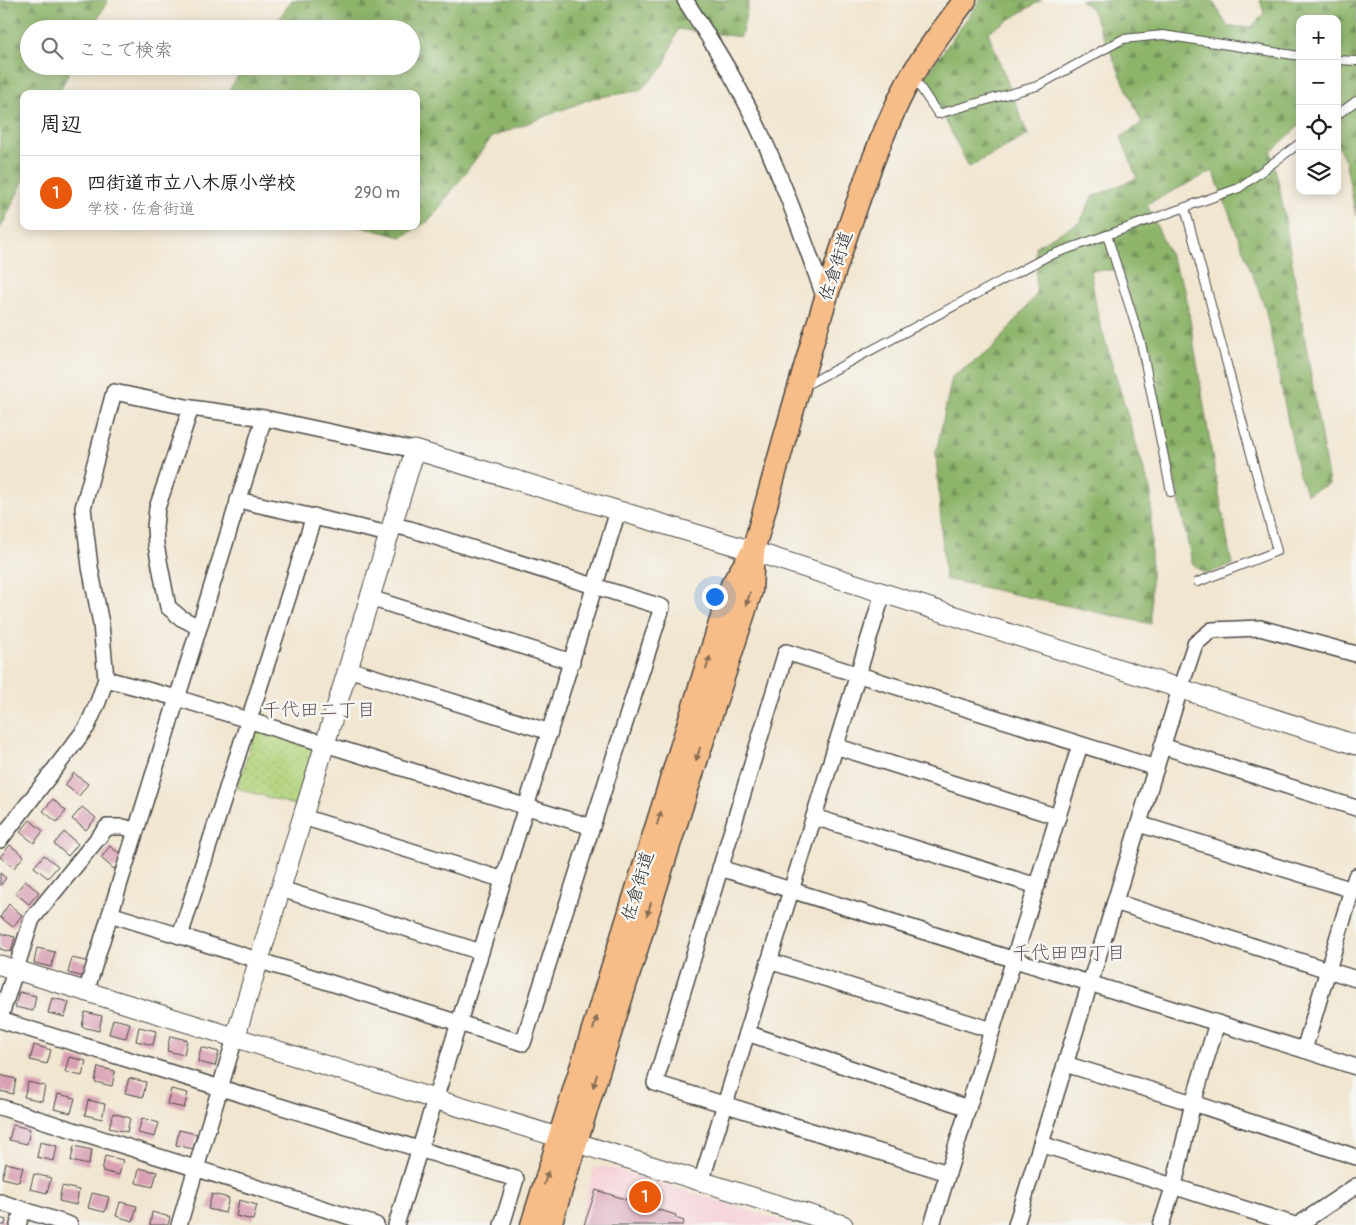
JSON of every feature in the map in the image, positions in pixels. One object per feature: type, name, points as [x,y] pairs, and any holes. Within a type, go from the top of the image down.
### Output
[{"type":"main road","name":"佐倉街道","points":[[550,1225],[568,1140],[732,585],[753,551],[825,299],[887,126],[912,76],[965,0]]},
{"type":"main road","name":"佐倉街道","points":[[532,1225],[568,1140]]},
{"type":"street","points":[[685,0],[740,90],[761,134],[792,206],[825,299]]},
{"type":"street","points":[[0,840],[87,727],[106,679],[101,624],[90,567],[83,508],[114,392],[191,408],[264,418],[415,450],[753,551],[1356,745]]},
{"type":"street","points":[[191,408],[157,508],[155,528],[156,545],[168,607],[181,618],[199,627]]},
{"type":"street","points":[[86,992],[264,418]]},
{"type":"street","points":[[179,1225],[415,450]]},
{"type":"street","points":[[110,914],[523,1043],[662,607],[410,528],[391,529],[314,516],[238,500]]},
{"type":"street","points":[[396,1225],[618,512]]},
{"type":"street","points":[[180,936],[314,516]]},
{"type":"street","points":[[701,1182],[883,593]]},
{"type":"street","points":[[370,598],[572,662]]},
{"type":"street","points":[[1018,1224],[1138,824],[1195,644],[1212,630],[1260,628],[1356,654]]},
{"type":"street","points":[[948,1174],[655,1083],[786,652],[1156,768]]},
{"type":"street","points":[[348,670],[550,732]]},
{"type":"street","points":[[106,679],[177,698],[592,827]]},
{"type":"street","points":[[932,1225],[1080,745]]},
{"type":"street","points":[[835,746],[1058,817]]},
{"type":"street","points":[[1162,746],[1356,808]]},
{"type":"street","points":[[814,816],[1036,886]]},
{"type":"street","points":[[303,817],[504,880]]},
{"type":"street","points":[[1138,824],[1355,885],[1304,1050]]},
{"type":"street","points":[[136,831],[124,827],[107,827],[32,919],[7,967],[0,1019],[516,1179],[502,1225]]},
{"type":"street","points":[[720,868],[1356,1067]]},
{"type":"street","points":[[281,890],[481,952]]},
{"type":"street","points":[[1115,902],[1356,979]]},
{"type":"street","points":[[769,960],[992,1030]]},
{"type":"street","points":[[7,967],[843,1225]]},
{"type":"street","points":[[1161,1225],[1174,1186],[1194,1103],[1218,1023]]},
{"type":"street","points":[[747,1033],[968,1108]]},
{"type":"street","points":[[1065,1064],[1194,1103],[1356,1157]]},
{"type":"street","points":[[0,1107],[376,1225]]},
{"type":"street","points":[[1041,1144],[1299,1225],[1356,1186]]},
{"type":"street","points":[[0,1202],[70,1225]]},
{"type":"street","points":[[18,1225],[23,1210]]},
{"type":"lane","points":[[912,76],[938,114],[1037,86],[1123,39],[1163,36],[1296,55]]},
{"type":"lane","points":[[1341,60],[1356,61]]},
{"type":"lane","points":[[1341,112],[1356,101]]},
{"type":"lane","points":[[800,388],[1048,256],[1239,188],[1296,146]]},
{"type":"lane","points":[[1185,208],[1277,551],[1198,582]]},
{"type":"lane","points":[[1107,235],[1141,343],[1172,492]]},
{"type":"shaded area","points":[[605,1166],[795,1225],[578,1225],[594,1169]]},
{"type":"green space","points":[[0,0],[108,0],[97,20],[20,20],[20,75],[68,75],[60,90],[20,90],[20,188],[0,229]]},
{"type":"green space","points":[[292,0],[749,0],[741,37],[678,29],[663,68],[639,91],[593,98],[492,137],[430,220],[420,226],[420,90],[229,90],[239,75],[420,75],[420,20],[278,20]]},
{"type":"green space","points":[[977,0],[1042,0],[988,32],[1028,135],[969,167],[924,78],[979,2]]},
{"type":"green space","points":[[1080,0],[1212,0],[1228,27],[1252,27],[1264,13],[1260,0],[1356,0],[1356,216],[1345,160],[1341,152],[1341,15],[1296,15],[1296,129],[1271,152],[1280,190],[1329,484],[1307,494],[1299,475],[1265,307],[1213,171],[1147,204],[1185,289],[1232,565],[1205,574],[1192,563],[1162,418],[1122,270],[1090,270],[1098,317],[1151,493],[1151,624],[945,579],[936,453],[952,377],[992,349],[1036,295],[1036,246],[1080,222],[1092,197],[1137,178],[1121,137],[1142,123],[1091,9]]},
{"type":"green space","points":[[374,230],[414,230],[402,237]]},
{"type":"green space","points":[[256,729],[315,748],[297,806],[237,788]]},
{"type":"building","points":[[74,773],[88,784],[79,796],[65,785]]},
{"type":"building","points":[[53,799],[66,811],[57,822],[43,811]]},
{"type":"building","points":[[82,807],[96,818],[86,830],[72,819]]},
{"type":"building","points":[[30,820],[43,831],[34,843],[20,832]]},
{"type":"building","points":[[64,832],[78,844],[68,856],[54,844]]},
{"type":"building","points":[[10,845],[24,856],[14,868],[0,857]]},
{"type":"building","points":[[110,846],[124,857],[114,869],[101,858]]},
{"type":"building","points":[[44,855],[58,866],[48,878],[34,867]]},
{"type":"building","points":[[0,873],[6,878],[0,886]]},
{"type":"building","points":[[25,881],[39,892],[29,904],[15,893]]},
{"type":"building","points":[[9,904],[22,915],[13,927],[0,917]]},
{"type":"building","points":[[0,933],[15,937],[11,952],[0,949]]},
{"type":"building","points":[[37,948],[55,952],[51,967],[34,963]]},
{"type":"building","points":[[72,958],[89,962],[85,977],[68,973]]},
{"type":"building","points":[[19,992],[36,996],[33,1011],[15,1007]]},
{"type":"building","points":[[52,998],[69,1002],[65,1017],[48,1013]]},
{"type":"building","points":[[85,1012],[102,1016],[99,1031],[82,1027]]},
{"type":"building","points":[[113,1019],[130,1023],[126,1038],[109,1034]]},
{"type":"building","points":[[139,1027],[156,1031],[153,1045],[136,1041]]},
{"type":"building","points":[[170,1036],[187,1040],[184,1055],[167,1051]]},
{"type":"building","points":[[34,1045],[51,1050],[47,1064],[30,1060]]},
{"type":"building","points":[[201,1047],[219,1052],[215,1066],[198,1062]]},
{"type":"building","points":[[69,1057],[86,1061],[82,1076],[65,1072]]},
{"type":"building","points":[[98,1067],[115,1071],[112,1086],[95,1082]]},
{"type":"building","points":[[0,1075],[16,1079],[13,1094],[0,1091]]},
{"type":"building","points":[[129,1078],[146,1082],[143,1097],[125,1093]]},
{"type":"building","points":[[28,1082],[45,1086],[42,1101],[24,1097]]},
{"type":"building","points":[[171,1089],[188,1093],[184,1108],[167,1104]]},
{"type":"building","points":[[58,1094],[75,1098],[71,1113],[54,1109]]},
{"type":"building","points":[[88,1100],[105,1104],[102,1119],[85,1115]]},
{"type":"building","points":[[113,1113],[130,1118],[127,1132],[109,1128]]},
{"type":"building","points":[[142,1118],[159,1123],[155,1137],[138,1133]]},
{"type":"building","points":[[13,1125],[30,1129],[27,1144],[9,1140]]},
{"type":"building","points":[[179,1130],[197,1134],[193,1149],[176,1145]]},
{"type":"building","points":[[40,1142],[57,1146],[54,1161],[37,1157]]},
{"type":"building","points":[[74,1146],[92,1150],[88,1165],[71,1161]]},
{"type":"building","points":[[105,1156],[123,1160],[119,1175],[102,1171]]},
{"type":"building","points":[[6,1163],[23,1167],[19,1182],[2,1178]]},
{"type":"building","points":[[139,1168],[157,1172],[153,1187],[136,1183]]},
{"type":"building","points":[[34,1174],[51,1178],[47,1193],[30,1189]]},
{"type":"building","points":[[62,1186],[79,1190],[76,1205],[59,1201]]},
{"type":"building","points":[[596,1190],[676,1215],[675,1218],[684,1221],[683,1225],[584,1225]]},
{"type":"building","points":[[92,1193],[109,1197],[105,1212],[88,1208]]},
{"type":"building","points":[[212,1194],[229,1198],[225,1213],[208,1209]]},
{"type":"building","points":[[239,1200],[257,1205],[253,1220],[236,1216]]},
{"type":"building","points":[[120,1202],[137,1206],[133,1221],[116,1216]]},
{"type":"building","points":[[152,1212],[170,1217],[168,1225],[150,1225]]},
{"type":"building","points":[[0,1218],[6,1220],[5,1225],[0,1225]]},
{"type":"place","name":"四街道市立八木原小学校","points":[[645,1197]]},
{"type":"district","name":"千代田二丁目","points":[[319,710]]},
{"type":"district","name":"千代田四丁目","points":[[1069,953]]}]
